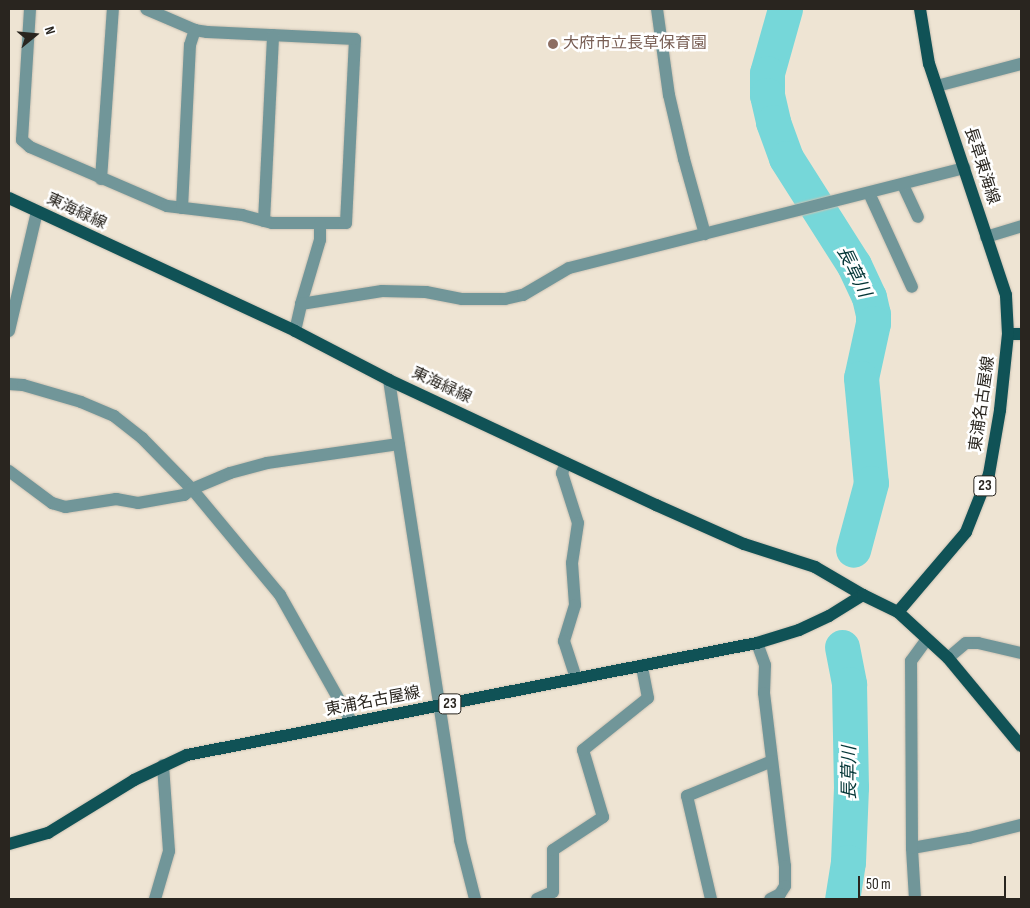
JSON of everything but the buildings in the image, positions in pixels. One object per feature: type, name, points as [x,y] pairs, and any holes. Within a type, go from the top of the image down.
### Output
[{"type":"main road","name":"長草東海線","points":[[920,9],[929,64],[1006,295],[1015,334]]},
{"type":"main road","name":"東海緑線","points":[[9,198],[295,331],[389,380],[566,463],[744,544],[816,567],[863,595]]},
{"type":"main road","name":"東浦名古屋線","points":[[898,612],[966,532],[990,474],[1015,334]]},
{"type":"main road","name":"東浦名古屋線","points":[[9,844],[48,833],[109,794],[163,765],[187,755],[757,643],[800,630],[829,616],[863,595]]},
{"type":"main road","points":[[863,595],[898,612],[948,658],[1021,746]]},
{"type":"street","points":[[30,9],[22,140],[30,147],[167,206],[242,215],[272,223],[346,223],[355,39],[274,36],[195,30],[146,9]]},
{"type":"street","points":[[102,179],[113,9]]},
{"type":"street","points":[[657,9],[670,95],[684,159],[706,234]]},
{"type":"street","points":[[182,208],[190,46],[195,30]]},
{"type":"street","points":[[264,221],[274,36]]},
{"type":"street","points":[[937,86],[1021,64]]},
{"type":"street","points":[[301,304],[396,291],[426,292],[462,299],[505,299],[523,295],[569,268],[621,253],[706,234],[965,168]]},
{"type":"street","points":[[903,184],[918,217]]},
{"type":"street","points":[[869,193],[912,287]]},
{"type":"street","points":[[9,331],[37,212]]},
{"type":"street","points":[[295,331],[320,240],[320,223]]},
{"type":"street","points":[[986,237],[1021,226]]},
{"type":"street","points":[[389,380],[460,840],[475,899]]},
{"type":"street","points":[[9,384],[81,402],[114,416],[142,438],[192,489],[280,595],[352,723]]},
{"type":"street","points":[[9,472],[52,503],[65,507],[116,499],[138,503],[184,495],[192,489],[230,474],[267,463],[399,444]]},
{"type":"street","points":[[566,463],[562,473],[578,523],[572,563],[575,605],[564,642],[576,679]]},
{"type":"street","points":[[915,899],[912,848],[911,661],[927,639]]},
{"type":"street","points":[[757,643],[765,665],[764,693],[785,866],[785,886],[780,894],[770,899]]},
{"type":"street","points":[[948,658],[966,643],[978,643],[1021,653]]},
{"type":"street","points":[[537,899],[553,892],[553,850],[603,817],[583,750],[648,698],[642,666]]},
{"type":"street","points":[[711,899],[687,796],[772,762]]},
{"type":"street","points":[[155,899],[169,851],[163,765]]},
{"type":"street","points":[[912,848],[968,838],[1021,825]]},
{"type":"waterway","name":"長草川","points":[[785,9],[767,73],[767,95],[773,122],[786,158],[854,265],[869,297],[873,314],[873,323],[861,378],[871,483],[853,550]]},
{"type":"waterway","name":"長草川","points":[[842,647],[849,684],[851,787],[848,862],[842,899]]},
{"type":"place","name":"大府市立長草保育園","points":[[553,44]]}]
